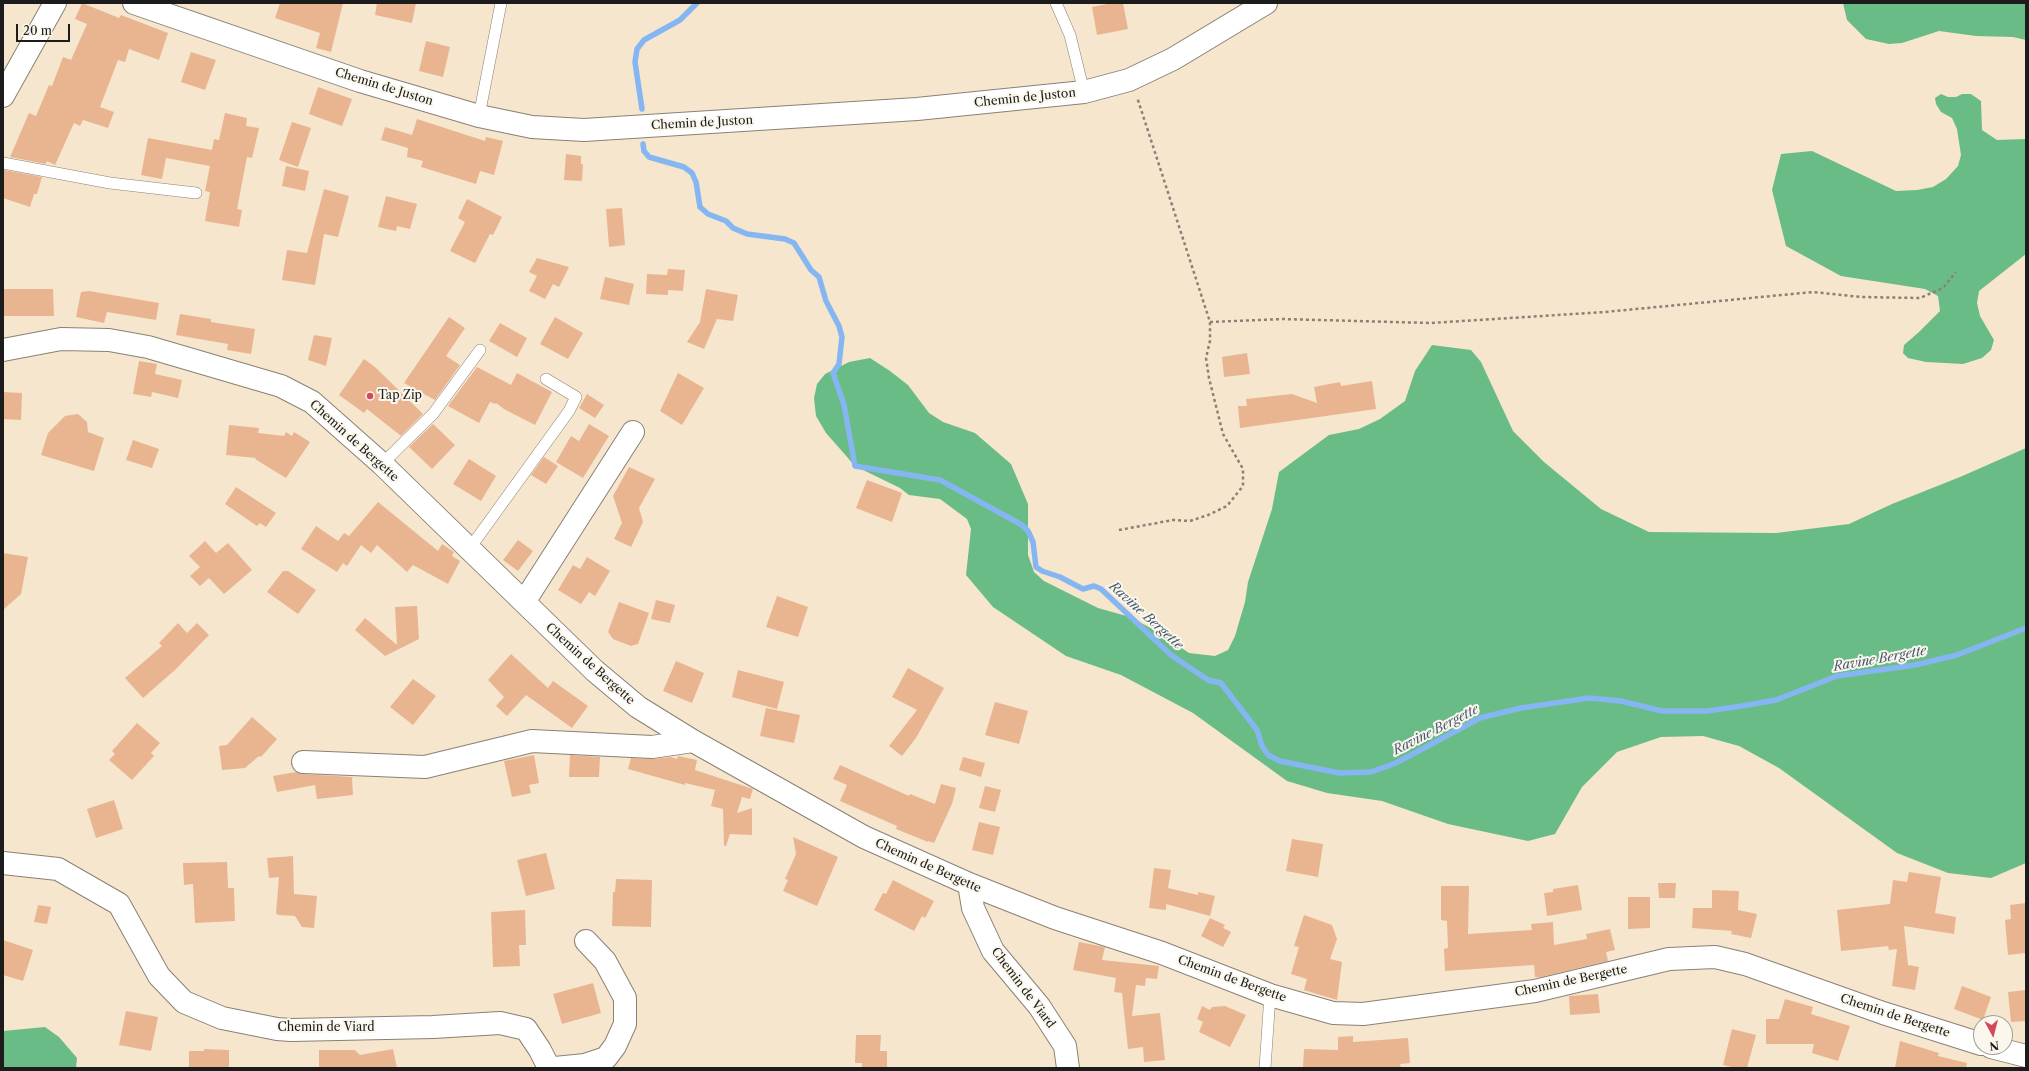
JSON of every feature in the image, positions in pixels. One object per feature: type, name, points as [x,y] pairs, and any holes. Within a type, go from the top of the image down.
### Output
[{"type":"street","points":[[3,96],[55,3]]},
{"type":"street","name":"Chemin de Juston","points":[[134,3],[360,81],[479,116],[532,127],[584,130],[916,109],[1084,92],[1129,80],[1173,59],[1266,3]]},
{"type":"street","name":"Chemin de Bergette","points":[[3,350],[61,338],[109,340],[148,346],[273,384],[312,402],[382,464],[595,671],[638,707],[693,741],[864,837],[969,884],[1055,918],[1162,953],[1270,995],[1333,1013],[1363,1014],[1535,992],[1669,959],[1715,957],[1745,964],[1883,1013],[1973,1041]]},
{"type":"street","points":[[524,602],[633,432]]},
{"type":"street","points":[[303,762],[426,767],[532,741],[652,747],[693,741]]},
{"type":"street","name":"Chemin de Viard","points":[[3,863],[58,869],[120,904],[159,976],[184,1002],[222,1018],[277,1029],[291,1030],[433,1027],[500,1023],[526,1029],[540,1050],[549,1068]]},
{"type":"street","name":"Chemin de Viard","points":[[969,884],[973,908],[993,951],[1039,1006],[1065,1046],[1068,1068]]},
{"type":"street","points":[[555,1068],[585,1065],[606,1058],[615,1046],[625,1024],[625,998],[605,961],[586,941]]},
{"type":"street","points":[[2013,1053],[2026,1056]]},
{"type":"lane","points":[[479,116],[501,3]]},
{"type":"lane","points":[[1056,3],[1070,35],[1084,92]]},
{"type":"lane","points":[[3,163],[110,183],[196,193]]},
{"type":"lane","points":[[382,464],[432,414],[480,350]]},
{"type":"lane","points":[[470,548],[569,411],[576,398],[546,379]]},
{"type":"lane","points":[[1265,1068],[1270,995]]},
{"type":"path","points":[[1119,530],[1166,521],[1190,521],[1208,515],[1227,506],[1243,486],[1243,470],[1223,434],[1209,378],[1206,358],[1210,341],[1210,322],[1158,161],[1129,80]]},
{"type":"path","points":[[1210,322],[1282,319],[1431,323],[1605,312],[1813,292],[1861,297],[1920,298],[1943,288],[1956,272]]},
{"type":"green space","points":[[1843,3],[2026,3],[2026,40],[2013,37],[1976,36],[1939,31],[1902,43],[1889,44],[1866,39],[1847,20]]},
{"type":"green space","points":[[1941,94],[1948,97],[1956,97],[1962,94],[1971,94],[1981,101],[1982,130],[1997,140],[2026,139],[2026,254],[1979,291],[1977,303],[1980,316],[1994,340],[1991,350],[1982,358],[1963,364],[1926,362],[1908,358],[1903,353],[1904,345],[1940,311],[1938,296],[1925,289],[1841,276],[1786,246],[1772,190],[1781,154],[1812,151],[1896,191],[1917,190],[1933,187],[1946,179],[1958,166],[1961,155],[1957,129],[1952,118],[1941,112],[1936,104],[1935,98]]},
{"type":"green space","points":[[1432,345],[1471,350],[1481,362],[1513,431],[1544,462],[1601,509],[1649,532],[1776,533],[1849,524],[1892,504],[1960,477],[2026,448],[2026,863],[1991,878],[1948,873],[1897,853],[1779,768],[1739,746],[1703,736],[1661,737],[1617,752],[1582,787],[1555,834],[1528,841],[1448,824],[1382,801],[1327,793],[1287,781],[1193,713],[1121,675],[1066,656],[993,607],[966,575],[971,529],[967,519],[940,499],[909,495],[900,488],[855,466],[826,433],[816,416],[814,398],[817,384],[825,374],[849,362],[870,358],[908,385],[929,413],[943,422],[975,433],[1011,464],[1028,504],[1028,555],[1034,572],[1044,581],[1098,608],[1130,617],[1156,631],[1189,653],[1215,656],[1228,650],[1235,636],[1245,602],[1248,582],[1272,509],[1279,472],[1329,435],[1359,429],[1380,419],[1405,401],[1415,371]]},
{"type":"green space","points":[[45,1027],[59,1037],[77,1058],[76,1068],[3,1068],[3,1031]]},
{"type":"building","points":[[82,3],[119,18],[121,15],[168,33],[159,60],[129,49],[125,62],[118,60],[100,107],[114,112],[108,128],[83,120],[80,126],[74,123],[55,165],[47,161],[46,164],[10,157],[29,113],[36,116],[49,85],[52,86],[63,57],[71,60],[87,24],[75,19]]},
{"type":"building","points":[[280,3],[343,3],[331,52],[316,48],[320,33],[275,18]]},
{"type":"building","points":[[377,3],[416,3],[412,23],[375,15]]},
{"type":"building","points":[[1112,3],[1123,3],[1128,29],[1097,35],[1092,7]]},
{"type":"building","points":[[426,41],[450,47],[443,77],[419,71]]},
{"type":"building","points":[[191,52],[216,60],[205,90],[181,82]]},
{"type":"building","points":[[318,87],[352,99],[342,126],[309,114]]},
{"type":"building","points":[[225,113],[247,118],[246,126],[259,128],[252,158],[247,157],[237,209],[242,210],[239,227],[205,221],[210,192],[205,191],[210,166],[166,158],[162,179],[141,175],[148,138],[212,150],[214,139],[219,140]]},
{"type":"building","points":[[417,119],[485,141],[486,137],[503,141],[494,175],[480,171],[476,184],[421,167],[423,161],[407,157],[408,148],[381,140],[385,127],[412,135]]},
{"type":"building","points":[[292,122],[311,128],[298,167],[279,160]]},
{"type":"building","points":[[566,154],[581,156],[581,164],[583,164],[582,181],[564,180]]},
{"type":"building","points":[[286,166],[309,171],[305,191],[282,186]]},
{"type":"building","points":[[4,170],[42,177],[37,194],[34,194],[30,207],[3,198]]},
{"type":"building","points":[[324,189],[349,196],[338,237],[324,234],[315,285],[282,280],[287,250],[307,253]]},
{"type":"building","points":[[386,196],[417,204],[410,229],[397,226],[396,231],[378,227]]},
{"type":"building","points":[[467,199],[502,217],[493,235],[490,234],[475,263],[450,251],[465,222],[458,218]]},
{"type":"building","points":[[622,208],[625,245],[609,247],[606,209]]},
{"type":"building","points":[[537,258],[569,267],[559,287],[553,284],[545,299],[529,291],[537,276],[529,272]]},
{"type":"building","points":[[668,269],[685,270],[683,291],[668,290],[668,295],[646,294],[647,274],[667,275]]},
{"type":"building","points":[[605,277],[634,284],[629,305],[600,299]]},
{"type":"building","points":[[3,289],[53,289],[54,316],[3,316]]},
{"type":"building","points":[[706,289],[738,295],[733,321],[717,319],[704,349],[687,342],[700,322]]},
{"type":"building","points":[[89,291],[159,303],[156,320],[107,312],[104,323],[76,317],[81,292]]},
{"type":"building","points":[[180,314],[211,319],[211,322],[255,329],[251,354],[227,350],[228,344],[176,335]]},
{"type":"building","points":[[449,317],[465,328],[446,356],[460,365],[435,400],[404,383]]},
{"type":"building","points":[[555,317],[583,333],[568,359],[540,344]]},
{"type":"building","points":[[500,323],[527,338],[517,357],[489,341]]},
{"type":"building","points":[[314,335],[332,338],[326,366],[308,360]]},
{"type":"building","points":[[1247,353],[1250,374],[1224,377],[1222,357]]},
{"type":"building","points":[[364,359],[375,367],[423,414],[401,436],[367,409],[364,413],[339,395]]},
{"type":"building","points":[[139,361],[157,364],[155,374],[182,380],[178,398],[152,392],[151,397],[133,394]]},
{"type":"building","points":[[477,367],[511,385],[517,373],[552,392],[535,425],[504,409],[496,403],[490,402],[479,423],[448,406]]},
{"type":"building","points":[[678,373],[704,388],[682,425],[660,411]]},
{"type":"building","points":[[1372,381],[1376,409],[1240,428],[1238,406],[1247,406],[1246,399],[1292,394],[1317,403],[1314,387],[1340,382],[1341,386]]},
{"type":"building","points":[[3,392],[22,393],[21,420],[3,419]]},
{"type":"building","points":[[587,394],[604,405],[595,418],[579,408]]},
{"type":"building","points":[[78,414],[87,422],[88,432],[104,438],[94,471],[41,455],[48,433],[65,416]]},
{"type":"building","points":[[433,424],[455,445],[432,469],[409,447]]},
{"type":"building","points":[[589,424],[609,436],[583,478],[556,462],[571,436],[579,441]]},
{"type":"building","points":[[229,425],[259,428],[258,433],[284,436],[286,432],[292,436],[294,432],[310,442],[286,478],[255,459],[256,458],[226,455]]},
{"type":"building","points":[[133,440],[159,449],[152,468],[126,460]]},
{"type":"building","points":[[544,457],[558,466],[546,484],[531,475]]},
{"type":"building","points":[[469,459],[496,476],[481,501],[453,484]]},
{"type":"building","points":[[629,467],[655,479],[639,508],[643,522],[631,547],[614,539],[622,523],[613,496]]},
{"type":"building","points":[[867,480],[902,493],[892,522],[856,508]]},
{"type":"building","points":[[236,487],[276,513],[266,527],[260,523],[257,526],[225,504]]},
{"type":"building","points":[[378,502],[438,551],[442,544],[454,552],[452,556],[460,561],[448,584],[413,565],[407,572],[377,545],[371,553],[361,545],[347,566],[343,563],[337,572],[301,549],[316,526],[338,541],[344,533],[349,536]]},
{"type":"building","points":[[518,540],[533,551],[518,571],[503,560]]},
{"type":"building","points":[[205,541],[216,553],[228,543],[252,570],[224,594],[209,578],[200,586],[190,576],[200,567],[189,556]]},
{"type":"building","points":[[3,553],[28,557],[21,594],[3,610]]},
{"type":"building","points":[[587,557],[610,571],[595,596],[589,592],[581,604],[558,590],[573,565],[580,569]]},
{"type":"building","points":[[283,571],[288,571],[316,590],[298,614],[267,592]]},
{"type":"building","points":[[777,596],[808,607],[798,637],[766,627]]},
{"type":"building","points":[[656,600],[675,605],[670,623],[651,619]]},
{"type":"building","points":[[619,602],[649,613],[638,644],[631,646],[613,639],[608,632]]},
{"type":"building","points":[[417,606],[419,639],[385,656],[355,630],[365,618],[397,645],[395,607]]},
{"type":"building","points":[[178,623],[187,633],[197,623],[209,635],[176,669],[143,698],[125,678],[162,646],[159,643]]},
{"type":"building","points":[[511,654],[548,688],[553,681],[588,706],[572,728],[526,695],[507,716],[496,706],[504,697],[488,680]]},
{"type":"building","points":[[676,661],[704,673],[692,703],[663,691]]},
{"type":"building","points":[[908,668],[944,688],[916,738],[902,756],[889,746],[917,710],[892,697]]},
{"type":"building","points":[[738,670],[784,682],[777,709],[732,697]]},
{"type":"building","points":[[413,679],[436,696],[413,725],[390,707]]},
{"type":"building","points":[[995,702],[1028,711],[1019,744],[985,735]]},
{"type":"building","points":[[766,708],[800,715],[794,743],[760,736]]},
{"type":"building","points":[[252,717],[277,739],[261,757],[259,756],[245,768],[222,770],[219,746],[227,745]]},
{"type":"building","points":[[137,723],[160,743],[151,753],[154,756],[132,780],[109,760],[115,754],[112,751]]},
{"type":"building","points":[[534,755],[539,783],[529,785],[531,793],[512,797],[504,761]]},
{"type":"building","points":[[570,755],[600,757],[599,777],[569,777]]},
{"type":"building","points":[[678,756],[697,760],[695,770],[753,789],[750,799],[742,797],[737,813],[752,808],[752,835],[730,834],[726,846],[724,846],[723,809],[711,806],[715,790],[685,783],[685,785],[628,769],[631,758],[652,759],[671,757],[677,759]]},
{"type":"building","points":[[963,757],[985,763],[981,777],[959,770]]},
{"type":"building","points":[[840,765],[909,796],[910,794],[935,804],[941,784],[956,788],[952,804],[934,843],[896,829],[897,826],[840,801],[847,785],[833,779]]},
{"type":"building","points":[[296,772],[302,774],[353,777],[353,795],[317,799],[315,785],[277,792],[273,776]]},
{"type":"building","points":[[985,786],[1001,790],[995,812],[979,808]]},
{"type":"building","points":[[114,800],[123,829],[96,838],[87,809]]},
{"type":"building","points":[[979,822],[1000,827],[993,855],[972,850]]},
{"type":"building","points":[[793,837],[838,857],[817,906],[783,891],[788,880],[785,879],[796,854]]},
{"type":"building","points":[[1292,839],[1323,844],[1318,877],[1286,871]]},
{"type":"building","points":[[546,853],[555,889],[526,896],[517,860]]},
{"type":"building","points":[[293,856],[294,894],[317,896],[314,928],[302,927],[295,916],[278,915],[276,913],[279,877],[269,878],[267,858]]},
{"type":"building","points":[[227,862],[228,888],[234,888],[235,921],[195,923],[193,884],[184,885],[183,863]]},
{"type":"building","points":[[1154,868],[1171,870],[1168,888],[1198,895],[1198,892],[1215,896],[1210,916],[1166,904],[1166,910],[1149,908]]},
{"type":"building","points":[[1909,872],[1941,877],[1935,913],[1956,917],[1954,934],[1904,926],[1908,965],[1919,967],[1915,990],[1892,986],[1897,949],[1889,950],[1888,946],[1841,951],[1837,910],[1890,904],[1893,880],[1907,882]]},
{"type":"building","points":[[616,879],[652,880],[651,927],[612,926],[613,892],[615,892]]},
{"type":"building","points":[[893,880],[934,901],[925,918],[922,916],[914,931],[874,910],[883,893],[886,894]]},
{"type":"building","points":[[1658,883],[1676,883],[1675,898],[1659,898]]},
{"type":"building","points":[[1578,885],[1582,910],[1547,916],[1544,893],[1553,892],[1553,889]]},
{"type":"building","points":[[1441,886],[1469,886],[1468,934],[1532,930],[1531,924],[1553,922],[1554,945],[1587,939],[1586,934],[1610,929],[1615,950],[1606,952],[1608,961],[1541,977],[1535,977],[1534,965],[1445,971],[1444,949],[1448,948],[1447,921],[1441,920]]},
{"type":"building","points":[[1712,890],[1739,891],[1738,910],[1757,914],[1751,938],[1731,934],[1732,931],[1692,928],[1693,908],[1712,908]]},
{"type":"building","points":[[1628,897],[1650,897],[1650,928],[1628,929]]},
{"type":"building","points":[[2026,903],[2026,953],[2008,955],[2005,920],[2011,919],[2010,905]]},
{"type":"building","points":[[38,905],[51,907],[47,924],[34,922]]},
{"type":"building","points":[[525,910],[526,945],[519,945],[520,966],[493,967],[491,912]]},
{"type":"building","points":[[1304,915],[1332,925],[1337,939],[1330,959],[1342,962],[1337,1000],[1304,990],[1307,979],[1291,974],[1299,947],[1294,946]]},
{"type":"building","points":[[1210,918],[1225,925],[1223,928],[1231,932],[1223,947],[1201,936]]},
{"type":"building","points":[[3,940],[33,950],[23,981],[3,975]]},
{"type":"building","points":[[1079,942],[1105,947],[1102,960],[1159,966],[1157,979],[1146,978],[1145,986],[1136,985],[1132,1016],[1160,1013],[1165,1060],[1144,1062],[1143,1047],[1128,1049],[1122,993],[1114,992],[1116,978],[1073,970]]},
{"type":"building","points":[[593,983],[601,1013],[562,1024],[553,994]]},
{"type":"building","points":[[1962,986],[1991,997],[1985,1015],[1973,1015],[1973,1016],[1954,1009]]},
{"type":"building","points":[[2026,990],[2026,1021],[2013,1022],[2013,1015],[2010,1015],[2008,992]]},
{"type":"building","points":[[1598,994],[1600,1013],[1570,1015],[1569,996]]},
{"type":"building","points":[[1785,999],[1813,1007],[1811,1014],[1850,1026],[1838,1061],[1812,1053],[1814,1044],[1766,1044],[1766,1019],[1779,1019]]},
{"type":"building","points":[[1202,1006],[1210,1010],[1212,1007],[1225,1006],[1246,1015],[1230,1047],[1199,1032],[1203,1022],[1197,1019]]},
{"type":"building","points":[[126,1011],[158,1017],[151,1051],[119,1045]]},
{"type":"building","points":[[1732,1029],[1756,1035],[1747,1068],[1736,1068],[1723,1065]]},
{"type":"building","points":[[856,1035],[881,1035],[880,1051],[887,1051],[887,1068],[862,1068],[862,1063],[855,1063]]},
{"type":"building","points":[[1353,1036],[1353,1042],[1408,1038],[1410,1063],[1400,1064],[1401,1068],[1303,1068],[1304,1049],[1338,1050],[1338,1037]]},
{"type":"building","points":[[1900,1041],[1939,1053],[1938,1056],[1967,1063],[1966,1068],[1895,1068]]},
{"type":"building","points":[[204,1049],[229,1050],[229,1068],[189,1068],[189,1051],[204,1051]]},
{"type":"building","points":[[393,1049],[397,1068],[319,1068],[319,1050],[355,1050],[360,1055]]},
{"type":"waterway","name":"Ravine Bergette","points":[[642,109],[635,62],[637,49],[644,40],[680,20],[697,3]]},
{"type":"waterway","name":"Ravine Bergette","points":[[643,144],[644,151],[649,157],[684,167],[692,173],[696,182],[700,207],[708,214],[726,221],[733,228],[747,234],[785,239],[794,243],[811,270],[819,277],[826,301],[839,326],[842,337],[839,364],[833,373],[844,405],[855,466],[940,480],[1022,525],[1028,531],[1033,542],[1036,567],[1083,589],[1094,586],[1101,589],[1171,655],[1208,680],[1221,683],[1257,730],[1262,746],[1268,755],[1280,761],[1339,773],[1371,772],[1396,763],[1480,718],[1521,708],[1589,698],[1621,701],[1662,711],[1707,711],[1776,700],[1837,676],[1915,665],[1957,655],[2026,628]]},
{"type":"place","name":"Tap Zip","points":[[370,396]]}]
